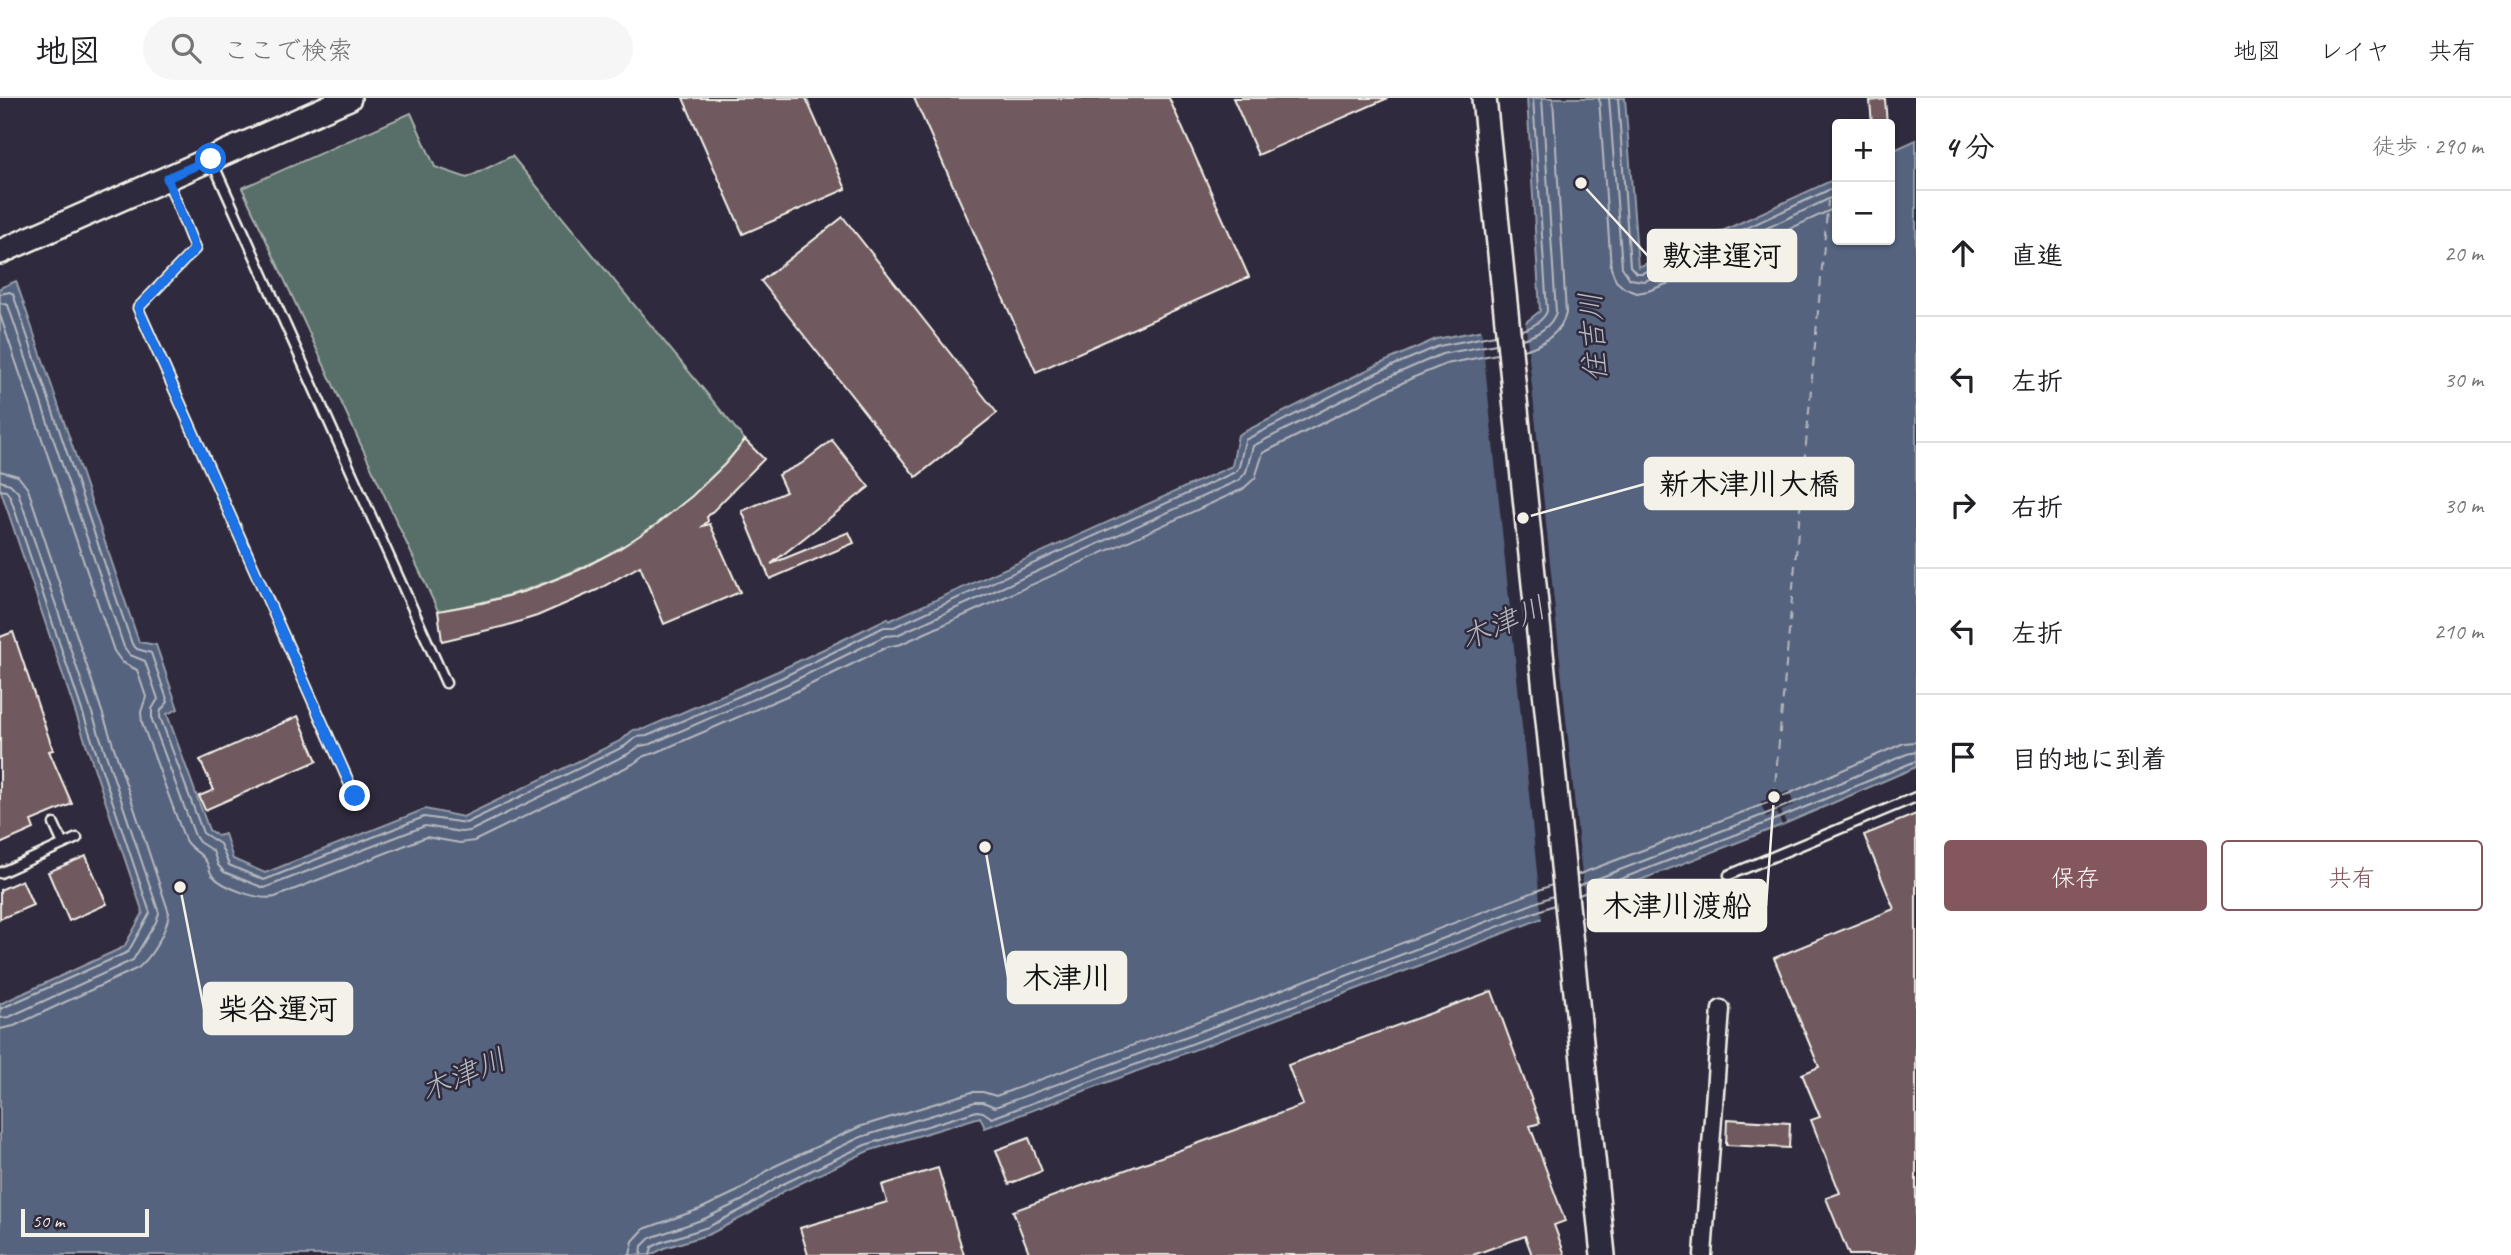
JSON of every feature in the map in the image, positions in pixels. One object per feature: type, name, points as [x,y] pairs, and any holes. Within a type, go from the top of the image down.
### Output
[{"type":"street","points":[[0,252],[349,98]]},
{"type":"street","points":[[1484,98],[1604,1255]]},
{"type":"street","points":[[1703,1255],[1721,1009]]},
{"type":"lane","points":[[211,159],[446,683]]},
{"type":"lane","points":[[167,178],[195,249],[138,308],[355,796]]},
{"type":"lane","points":[[1729,875],[1916,797]]},
{"type":"lane","points":[[54,824],[63,844]]},
{"type":"lane","points":[[0,873],[77,838]]},
{"type":"green space","points":[[411,113],[435,167],[467,178],[512,156],[745,440],[716,474],[683,505],[608,555],[525,590],[438,611],[242,188]]},
{"type":"water","name":"住吉川","points":[[1527,98],[1625,98],[1638,267],[1679,251],[1832,180],[1832,245],[1895,245],[1895,150],[1916,140],[1916,767],[1782,825],[1437,959],[985,1128],[980,1117],[868,1151],[784,1191],[751,1213],[710,1234],[664,1248],[651,1255],[0,1255],[0,1004],[124,947],[143,913],[0,488],[0,288],[16,281],[139,642],[156,645],[178,709],[167,714],[209,830],[218,836],[225,834],[233,859],[265,873],[425,809],[463,817],[622,740],[633,730],[644,729],[778,671],[888,618],[889,621],[1232,466],[1238,435],[1375,366],[1436,339],[1526,322],[1540,311]]},
{"type":"pier","points":[[1525,318],[1585,904],[1542,921],[1481,327]]},
{"type":"pier","points":[[1789,791],[1794,805],[1781,811],[1786,823],[1782,825],[1777,813],[1766,817],[1760,802]]},
{"type":"building","points":[[683,98],[806,98],[846,189],[743,234]]},
{"type":"building","points":[[914,98],[1169,98],[1249,277],[1036,372]]},
{"type":"building","points":[[1233,98],[1388,98],[1258,155]]},
{"type":"building","points":[[1885,99],[1887,119],[1872,119],[1870,101]]},
{"type":"building","points":[[843,217],[997,413],[916,477],[761,281]]},
{"type":"building","points":[[745,440],[764,459],[707,517],[708,521],[703,526],[710,524],[740,592],[664,624],[640,566],[597,590],[537,616],[442,641],[438,611],[526,591],[579,570],[619,549],[692,496]]},
{"type":"building","points":[[832,440],[869,487],[771,564],[849,532],[854,543],[770,579],[742,511],[786,492],[778,475],[801,464]]},
{"type":"building","points":[[13,632],[53,750],[49,751],[72,804],[31,821],[34,829],[0,844],[0,637]]},
{"type":"building","points":[[298,716],[317,761],[205,810],[199,796],[214,790],[200,760]]},
{"type":"building","points":[[1916,814],[1916,1255],[1849,1255],[1826,1198],[1840,1193],[1811,1120],[1820,1117],[1802,1074],[1819,1067],[1774,958],[1894,909],[1864,835]]},
{"type":"building","points":[[86,856],[107,904],[69,921],[48,872]]},
{"type":"building","points":[[22,880],[33,905],[0,919],[0,890]]},
{"type":"building","points":[[1492,991],[1540,1123],[1530,1126],[1565,1221],[1554,1225],[1565,1255],[1532,1255],[1525,1236],[1473,1255],[1030,1255],[1013,1211],[1303,1105],[1288,1065]]},
{"type":"building","points":[[1727,1119],[1790,1123],[1789,1148],[1726,1145]]},
{"type":"building","points":[[1029,1138],[1042,1171],[1009,1184],[996,1150]]},
{"type":"building","points":[[938,1168],[964,1255],[808,1255],[800,1228],[887,1202],[882,1185]]},
{"type":"ferry route","points":[[1774,797],[1828,201]]},
{"type":"place","name":"敷津運河","points":[[1581,183]]},
{"type":"place","name":"新木津川大橋","points":[[1523,518]]},
{"type":"place","name":"木津川渡船","points":[[1774,797]]},
{"type":"place","name":"木津川","points":[[985,847]]},
{"type":"place","name":"柴谷運河","points":[[180,887]]},
{"type":"route","points":[[211,159],[167,178],[195,249],[138,308],[355,796]]}]
